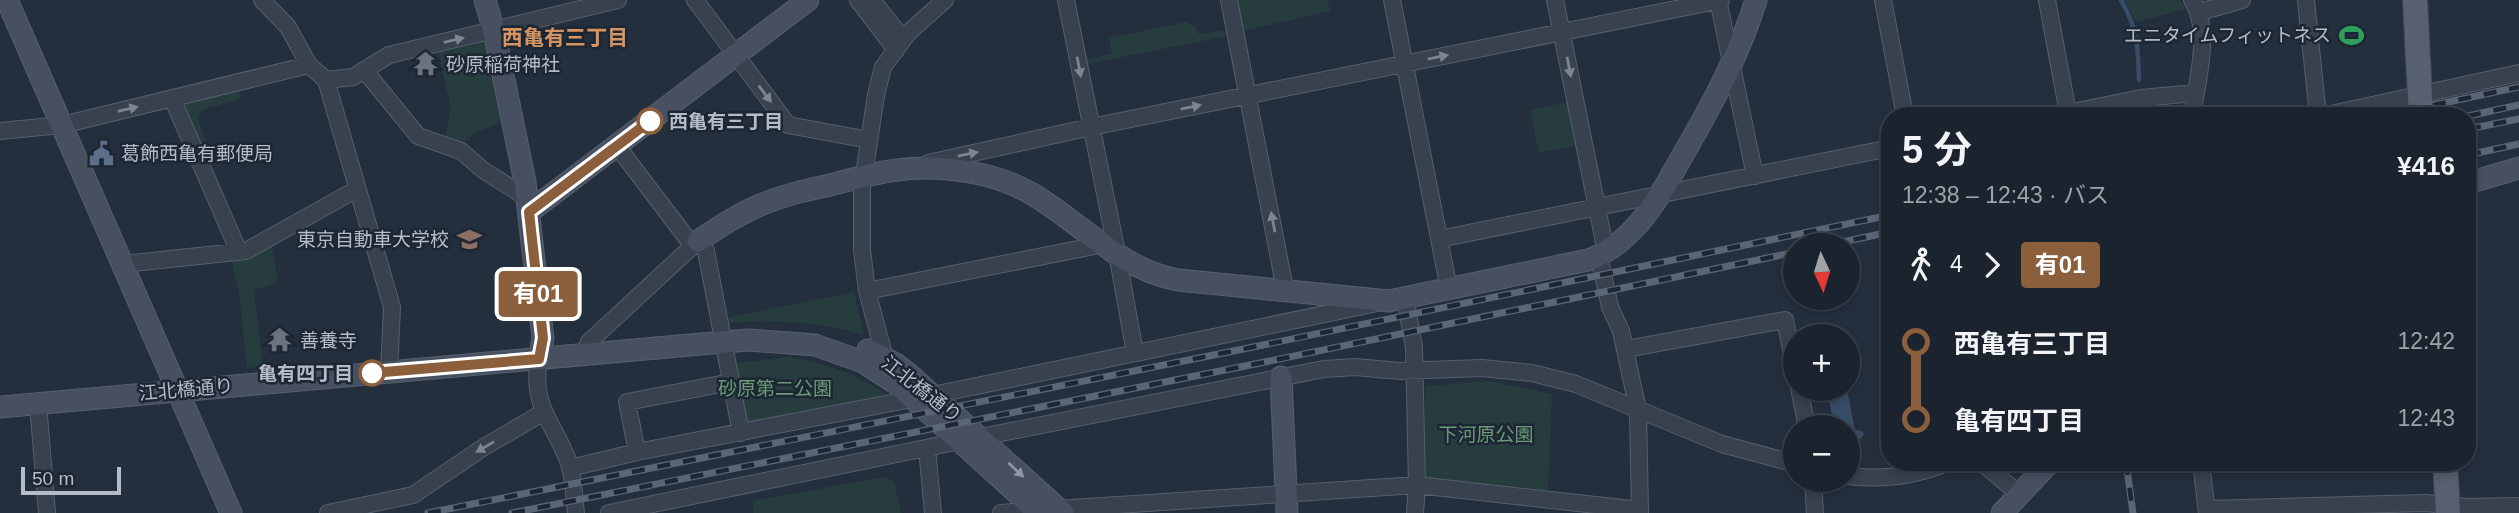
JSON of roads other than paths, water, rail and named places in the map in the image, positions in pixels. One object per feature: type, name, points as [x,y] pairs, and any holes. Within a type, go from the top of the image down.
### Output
[{"type":"main road","points":[[2415,0],[2421,104]]},
{"type":"main road","points":[[2446,471],[2448,508]]},
{"type":"street","points":[[7,0],[231,513]]},
{"type":"street","points":[[262,0],[288,26],[309,65],[326,80],[392,307],[389,371]]},
{"type":"street","points":[[485,0],[494,31],[528,205],[543,338],[536,383],[544,412],[570,468],[576,513]]},
{"type":"street","points":[[326,80],[364,73],[389,55],[618,0]]},
{"type":"street","points":[[695,0],[788,125],[869,140]]},
{"type":"street","points":[[528,205],[617,146],[808,0]]},
{"type":"street","points":[[858,0],[899,45]]},
{"type":"street","points":[[872,0],[899,45]]},
{"type":"street","points":[[885,358],[867,291],[862,250],[864,177],[876,95],[883,68],[899,45],[945,0]]},
{"type":"street","points":[[1066,0],[1091,127],[1110,248],[1135,353]]},
{"type":"street","points":[[1229,0],[1285,289]]},
{"type":"street","points":[[1392,0],[1449,289]]},
{"type":"street","points":[[1001,513],[1286,503],[1417,485],[1640,511],[1638,410],[1621,331],[1609,307],[1597,206],[1555,0]]},
{"type":"street","points":[[584,355],[589,342],[695,243],[764,203],[864,177],[1091,127],[1719,0],[1755,176]]},
{"type":"street","points":[[933,395],[1449,289],[1602,254],[1630,233],[1659,195],[1732,65],[1756,0]]},
{"type":"street","points":[[1883,0],[1903,107]]},
{"type":"street","points":[[2047,0],[2060,107]]},
{"type":"street","points":[[2193,107],[2201,65],[2196,6],[2242,0]]},
{"type":"street","points":[[2306,0],[2319,107]]},
{"type":"street","points":[[0,131],[62,125],[309,65]]},
{"type":"street","points":[[364,73],[418,136],[461,151],[528,205]]},
{"type":"street","points":[[2366,107],[2402,100],[2421,104],[2519,73]]},
{"type":"street","points":[[2094,107],[2141,97],[2195,93]]},
{"type":"street","points":[[172,98],[239,252]]},
{"type":"street","points":[[617,146],[695,243],[706,251],[741,433]]},
{"type":"street","points":[[1439,239],[1881,150]]},
{"type":"street","points":[[2476,181],[2519,168]]},
{"type":"street","points":[[902,169],[958,172],[999,178],[1033,195],[1143,269],[1164,277],[1397,299]]},
{"type":"street","points":[[123,264],[246,251],[357,189]]},
{"type":"street","points":[[867,291],[1110,248]]},
{"type":"street","points":[[1397,299],[1414,347],[1417,485],[1415,513]]},
{"type":"street","points":[[1626,349],[1785,320],[1786,324]]},
{"type":"street","name":"江北橋通り","points":[[0,407],[750,340],[791,333],[804,334],[852,344],[885,358],[933,395],[970,439],[1049,511]]},
{"type":"street","name":"江北橋通り","points":[[750,340],[815,345],[836,351],[881,372],[912,399],[970,439]]},
{"type":"street","points":[[608,513],[1324,369],[1414,371],[1482,368],[1532,373],[1576,384],[1721,444],[1783,461]]},
{"type":"street","points":[[1282,377],[1286,503]]},
{"type":"street","points":[[637,452],[627,402],[731,382]]},
{"type":"street","points":[[570,468],[637,452],[912,399]]},
{"type":"street","points":[[38,404],[47,513]]},
{"type":"street","points":[[328,513],[413,495],[484,447],[544,412]]},
{"type":"street","points":[[927,448],[933,513]]},
{"type":"street","points":[[1860,477],[1877,478],[1927,471]]},
{"type":"street","points":[[1992,471],[2018,493]]},
{"type":"street","points":[[2002,513],[2041,471]]},
{"type":"street","points":[[2202,471],[2207,511],[2519,506]]},
{"type":"street","points":[[1814,492],[1815,513]]},
{"type":"water","points":[[1829,401],[1849,401],[1852,415],[1832,415]]},
{"type":"waterway","points":[[2121,0],[2131,20],[2136,39],[2139,80]]},
{"type":"railway","points":[[2425,107],[2519,87]]},
{"type":"railway","points":[[2476,114],[2519,105]]},
{"type":"railway","points":[[2476,127],[2519,119]]},
{"type":"railway","points":[[2476,153],[2519,144]]},
{"type":"railway","points":[[428,513],[1263,345],[1881,217]]},
{"type":"railway","points":[[1860,238],[1881,234]]},
{"type":"railway","points":[[512,513],[1783,255]]},
{"type":"railway","points":[[2127,471],[2133,513]]},
{"type":"place","name":"エニタイムフィットネス","points":[[2351,35]]},
{"type":"place","name":"砂原稲荷神社","points":[[426,64]]},
{"type":"place","name":"西亀有三丁目","points":[[650,121]]},
{"type":"place","name":"葛飾西亀有郵便局","points":[[101,153]]},
{"type":"place","name":"東京自動車大学校","points":[[469,239]]},
{"type":"place","name":"善養寺","points":[[280,340]]},
{"type":"place","name":"亀有四丁目","points":[[372,373]]},
{"type":"district","name":"西亀有三丁目","points":[[565,38]]},
{"type":"park label","name":"砂原第二公園","points":[[775,388]]},
{"type":"park label","name":"下河原公園","points":[[1486,434]]}]
